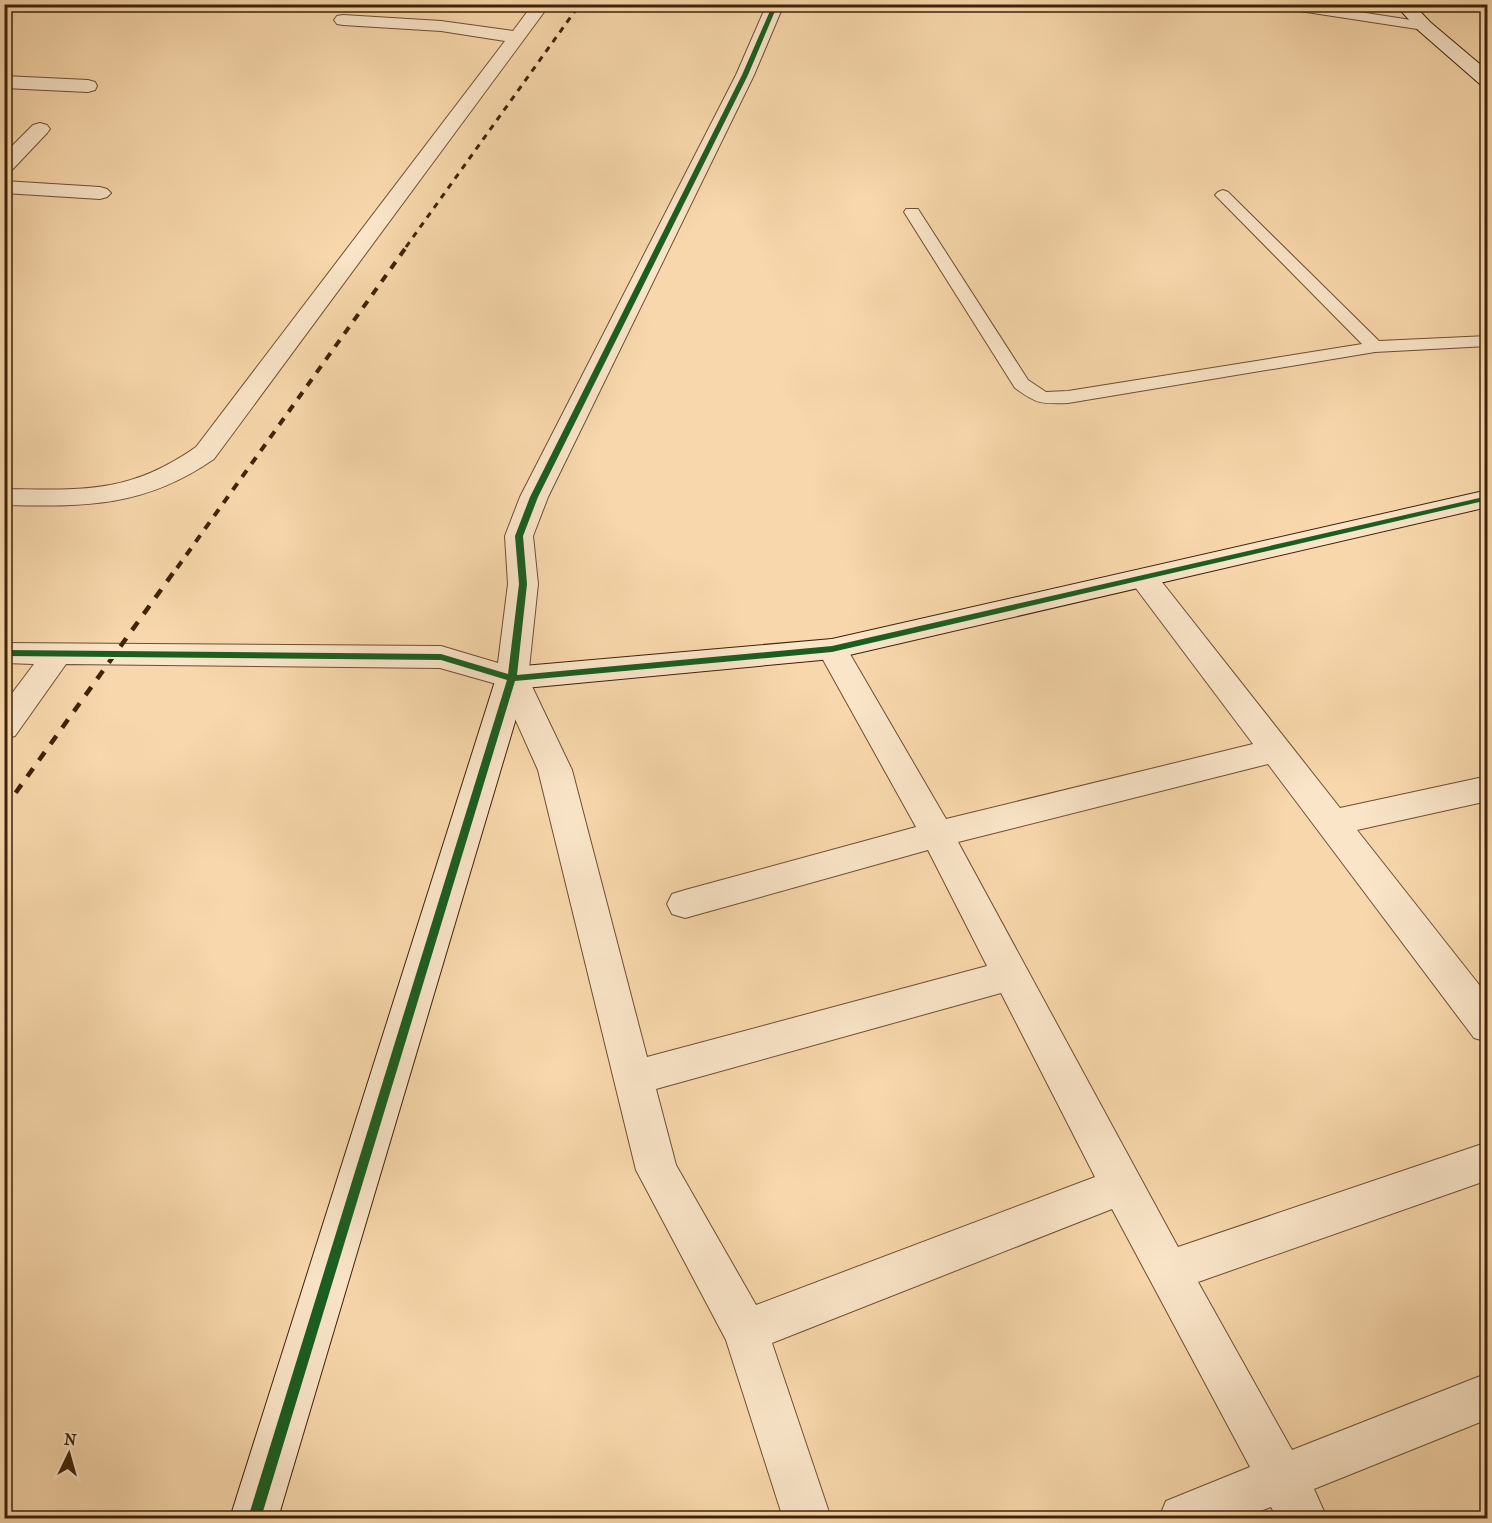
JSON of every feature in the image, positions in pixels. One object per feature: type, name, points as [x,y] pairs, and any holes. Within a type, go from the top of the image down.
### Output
[{"type":"street","points":[[254,1518],[512,678],[523,584],[519,536],[534,497],[745,75],[776,4]]},
{"type":"street","points":[[1403,4],[1424,26],[1488,81]]},
{"type":"street","points":[[4,497],[67,498],[109,495],[170,478],[205,453],[517,37],[534,7]]},
{"type":"street","points":[[343,20],[441,26],[517,37]]},
{"type":"street","points":[[4,82],[88,86]]},
{"type":"street","points":[[4,166],[40,129]]},
{"type":"street","points":[[4,188],[100,193]]},
{"type":"street","points":[[4,653],[441,657],[512,678],[832,649],[1488,498]]},
{"type":"street","points":[[1144,579],[1488,1026]]},
{"type":"street","points":[[832,649],[938,834],[1122,1186],[1293,1499]]},
{"type":"street","points":[[4,728],[57,654]]},
{"type":"street","points":[[512,678],[555,770],[657,1170],[746,1331],[807,1518]]},
{"type":"street","points":[[685,904],[938,834],[1275,750]]},
{"type":"street","points":[[1331,823],[1488,788]]},
{"type":"street","points":[[633,1078],[1012,975]]},
{"type":"street","points":[[1169,1271],[1488,1161]]},
{"type":"street","points":[[746,1331],[1122,1186]]},
{"type":"street","points":[[1183,1518],[1293,1499],[1488,1396]]},
{"type":"lane","points":[[1288,5],[1424,26]]},
{"type":"lane","points":[[1223,195],[1375,348]]},
{"type":"lane","points":[[912,212],[1021,384],[1042,398],[1068,398],[1375,348],[1488,341]]},
{"type":"railway","points":[[406,247],[580,4]]},
{"type":"railway","points":[[177,568],[407,246]]},
{"type":"railway","points":[[4,809],[178,566]]},
{"type":"cycle path","points":[[254,1518],[512,678],[523,584],[519,536],[534,497],[745,75],[776,4]]},
{"type":"cycle path","points":[[4,653],[441,657],[512,678],[832,649],[1488,498]]}]
